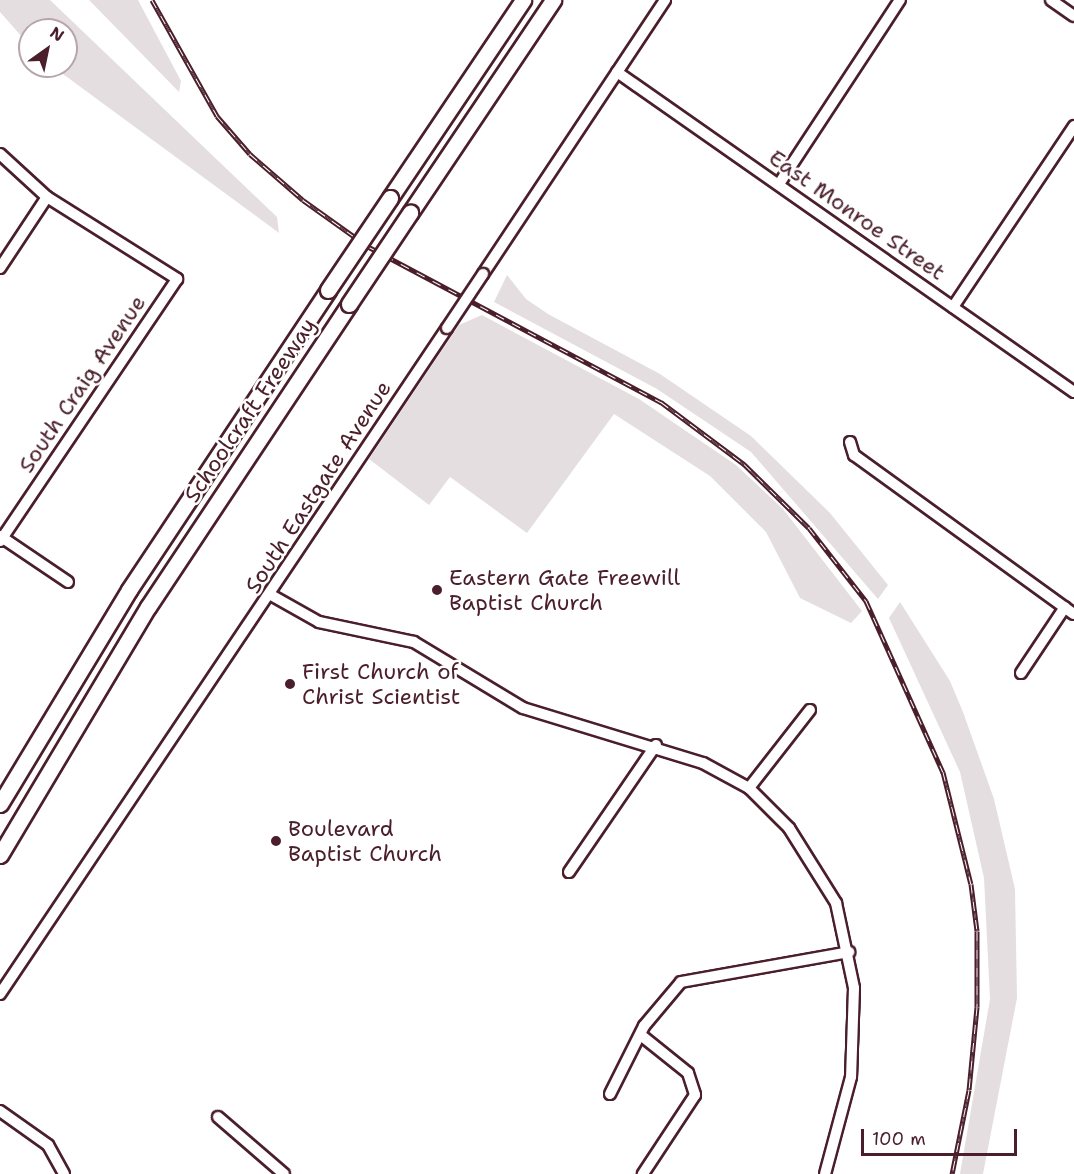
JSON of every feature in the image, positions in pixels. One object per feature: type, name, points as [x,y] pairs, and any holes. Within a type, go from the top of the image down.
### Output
[{"type":"highway","name":"Schoolcraft Freeway","points":[[0,804],[140,572],[523,0]]},
{"type":"highway","name":"Schoolcraft Freeway","points":[[0,855],[148,607],[553,0]]},
{"type":"street","name":"South Eastgate Avenue","points":[[0,994],[271,595],[665,0]]},
{"type":"street","points":[[779,184],[900,0]]},
{"type":"street","points":[[1051,0],[1074,16]]},
{"type":"street","name":"East Monroe Street","points":[[617,72],[1074,392]]},
{"type":"street","points":[[953,307],[1074,126]]},
{"type":"street","points":[[0,154],[47,196],[0,268]]},
{"type":"street","name":"South Craig Avenue","points":[[1,538],[177,279],[47,196]]},
{"type":"street","points":[[850,442],[854,455],[1069,611],[1021,673]]},
{"type":"street","points":[[1,538],[68,582]]},
{"type":"street","points":[[271,595],[318,622],[414,642],[524,708],[656,745],[749,788],[816,865],[836,903],[849,952],[855,1042],[840,1126],[825,1174]]},
{"type":"street","points":[[749,788],[810,710]]},
{"type":"street","points":[[569,872],[656,745]]},
{"type":"street","points":[[610,1094],[642,1036],[681,982],[849,952]]},
{"type":"street","points":[[642,1036],[688,1073],[695,1095],[643,1174]]},
{"type":"street","points":[[0,1111],[48,1145],[64,1174]]},
{"type":"street","points":[[218,1117],[284,1174]]},
{"type":"shaded area","points":[[0,0],[50,0],[69,18],[18,18],[18,32],[0,12]]},
{"type":"shaded area","points":[[89,0],[138,0],[181,81],[179,92]]},
{"type":"shaded area","points":[[78,27],[277,217],[279,233],[68,78],[78,78]]},
{"type":"shaded area","points":[[507,275],[526,299],[548,314],[660,374],[751,436],[830,513],[888,585],[878,599],[751,452],[657,389],[494,302]]},
{"type":"shaded area","points":[[482,315],[639,399],[736,465],[783,509],[862,611],[851,623],[800,598],[766,532],[710,476],[614,414],[527,533],[450,477],[429,505],[369,459],[459,325]]},
{"type":"shaded area","points":[[900,602],[950,681],[963,712],[994,799],[1015,889],[1017,998],[983,1174],[960,1174],[990,999],[984,878],[960,772],[889,618]]},
{"type":"railway","points":[[152,0],[217,116],[250,154],[303,200],[369,247],[661,402],[744,464],[809,528],[866,601],[943,772],[971,884],[977,931],[977,1007],[969,1090],[952,1174]]},
{"type":"place","name":"Eastern Gate Freewill Baptist Church","points":[[437,590]]},
{"type":"place","name":"First Church of Christ Scientist","points":[[290,684]]},
{"type":"place","name":"Boulevard Baptist Church","points":[[276,841]]}]
